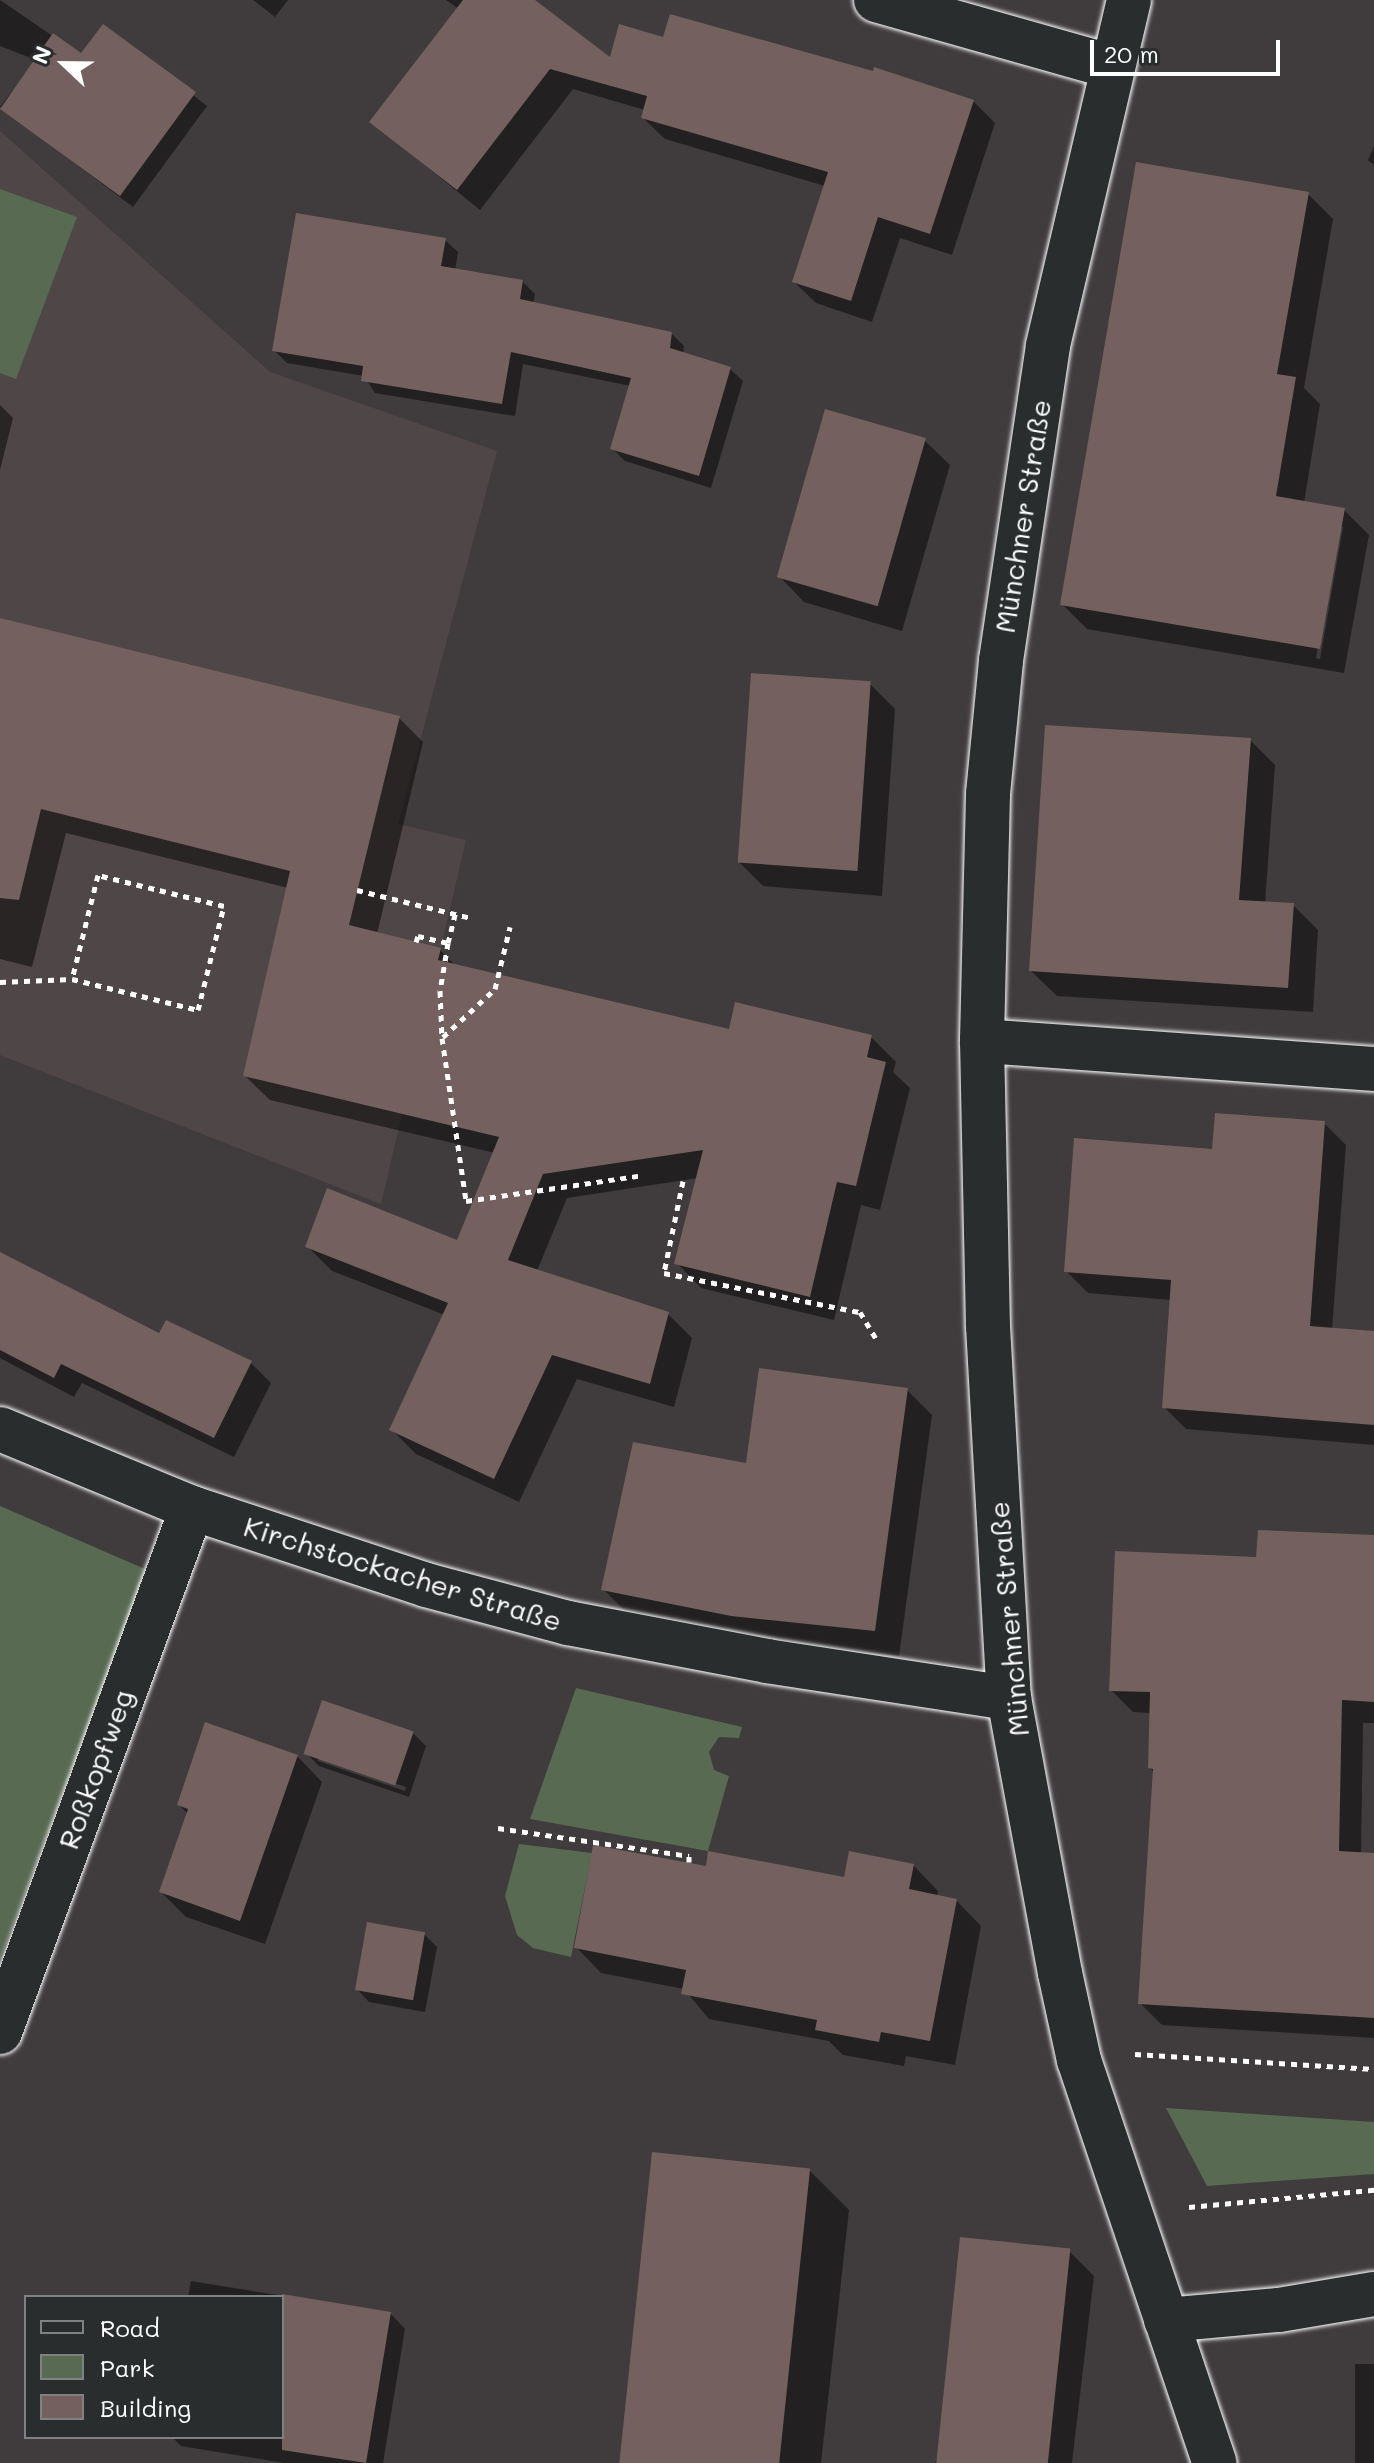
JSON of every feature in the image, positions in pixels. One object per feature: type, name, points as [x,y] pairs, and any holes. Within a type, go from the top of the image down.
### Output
[{"type":"street","points":[[876,0],[1110,66]]},
{"type":"street","name":"Münchner Straße","points":[[1129,0],[1110,66],[1048,346],[1001,661],[988,794],[982,1041],[988,1326],[1009,1698],[1079,2060],[1215,2463]]},
{"type":"street","points":[[982,1041],[1374,1069]]},
{"type":"street","name":"Kirchstockacher Straße","points":[[0,1429],[192,1508],[426,1585],[568,1623],[834,1674],[1009,1698]]},
{"type":"street","name":"Roßkopfweg","points":[[0,2032],[192,1508]]},
{"type":"street","points":[[1166,2320],[1279,2310],[1374,2294]]},
{"type":"path","points":[[0,982],[72,979],[198,1010],[224,906],[98,875],[72,979]]},
{"type":"path","points":[[357,890],[471,918]]},
{"type":"path","points":[[455,914],[440,991],[442,1038],[466,1201],[638,1176]]},
{"type":"path","points":[[442,1038],[465,1011],[495,989],[510,927]]},
{"type":"path","points":[[416,942],[418,936],[448,943]]},
{"type":"path","points":[[683,1181],[664,1273],[860,1312],[876,1339]]},
{"type":"path","points":[[498,1828],[689,1856],[689,1862]]},
{"type":"path","points":[[1132,2054],[1374,2069]]},
{"type":"path","points":[[1188,2207],[1374,2190]]},
{"type":"shaded area","points":[[0,131],[270,372],[497,451],[398,824],[466,840],[381,1204],[0,1055]]},
{"type":"green space","points":[[0,189],[77,217],[16,379],[0,373]]},
{"type":"green space","points":[[0,1506],[147,1570],[0,1959]]},
{"type":"green space","points":[[576,1688],[742,1727],[739,1738],[719,1737],[709,1752],[714,1770],[729,1776],[708,1851],[530,1819]]},
{"type":"green space","points":[[519,1844],[592,1853],[571,1957],[533,1948],[517,1935],[505,1896]]},
{"type":"green space","points":[[1166,2108],[1374,2122],[1374,2174],[1207,2186]]},
{"type":"building","points":[[463,0],[535,0],[610,57],[619,24],[663,37],[670,14],[873,71],[874,67],[974,100],[930,234],[878,217],[851,301],[792,282],[828,172],[641,118],[647,96],[550,69],[457,190],[369,122]]},
{"type":"building","points":[[103,24],[196,92],[120,196],[0,109],[53,33],[81,53]]},
{"type":"building","points":[[1136,162],[1309,192],[1277,374],[1296,377],[1276,496],[1345,508],[1320,649],[1060,605]]},
{"type":"building","points":[[296,213],[446,238],[441,266],[523,280],[520,299],[672,332],[670,348],[731,367],[699,476],[610,449],[631,378],[511,352],[502,404],[361,381],[363,366],[272,351]]},
{"type":"building","points":[[825,409],[926,438],[878,606],[777,577]]},
{"type":"building","points":[[0,618],[400,716],[349,925],[441,948],[438,960],[729,1029],[735,1002],[872,1035],[867,1057],[886,1062],[856,1186],[837,1182],[810,1297],[674,1264],[703,1150],[543,1174],[508,1260],[669,1312],[650,1384],[552,1355],[494,1479],[389,1430],[448,1303],[305,1247],[327,1188],[457,1240],[499,1137],[243,1076],[290,871],[41,809],[19,900],[0,898]]},
{"type":"building","points":[[751,673],[871,681],[857,871],[738,863]]},
{"type":"building","points":[[1045,725],[1251,738],[1239,900],[1294,903],[1288,988],[1029,971]]},
{"type":"building","points":[[1215,1113],[1325,1121],[1310,1326],[1374,1331],[1374,1425],[1162,1408],[1171,1280],[1064,1272],[1074,1138],[1212,1149]]},
{"type":"building","points":[[0,1252],[159,1333],[166,1320],[252,1361],[214,1438],[61,1364],[54,1378],[0,1350]]},
{"type":"building","points":[[759,1368],[908,1388],[875,1631],[731,1616],[601,1590],[633,1442],[746,1463]]},
{"type":"building","points":[[1258,1530],[1374,1535],[1374,1702],[1342,1700],[1339,1851],[1374,1853],[1374,2018],[1138,2004],[1153,1769],[1148,1768],[1150,1692],[1109,1691],[1115,1551],[1256,1557]]},
{"type":"building","points":[[322,1700],[414,1732],[395,1785],[303,1754]]},
{"type":"building","points":[[205,1722],[298,1755],[240,1921],[159,1892],[188,1809],[177,1805]]},
{"type":"building","points":[[593,1845],[706,1866],[708,1851],[844,1877],[849,1851],[914,1864],[909,1889],[957,1899],[930,2041],[881,2032],[879,2042],[815,2030],[817,2020],[681,1994],[686,1970],[574,1948]]},
{"type":"building","points":[[367,1922],[425,1932],[413,2000],[355,1990]]},
{"type":"building","points":[[652,2152],[810,2169],[779,2463],[619,2463]]},
{"type":"building","points":[[960,2237],[1070,2249],[1048,2463],[936,2463]]},
{"type":"building","points":[[282,2295],[391,2312],[366,2463],[282,2450]]}]
